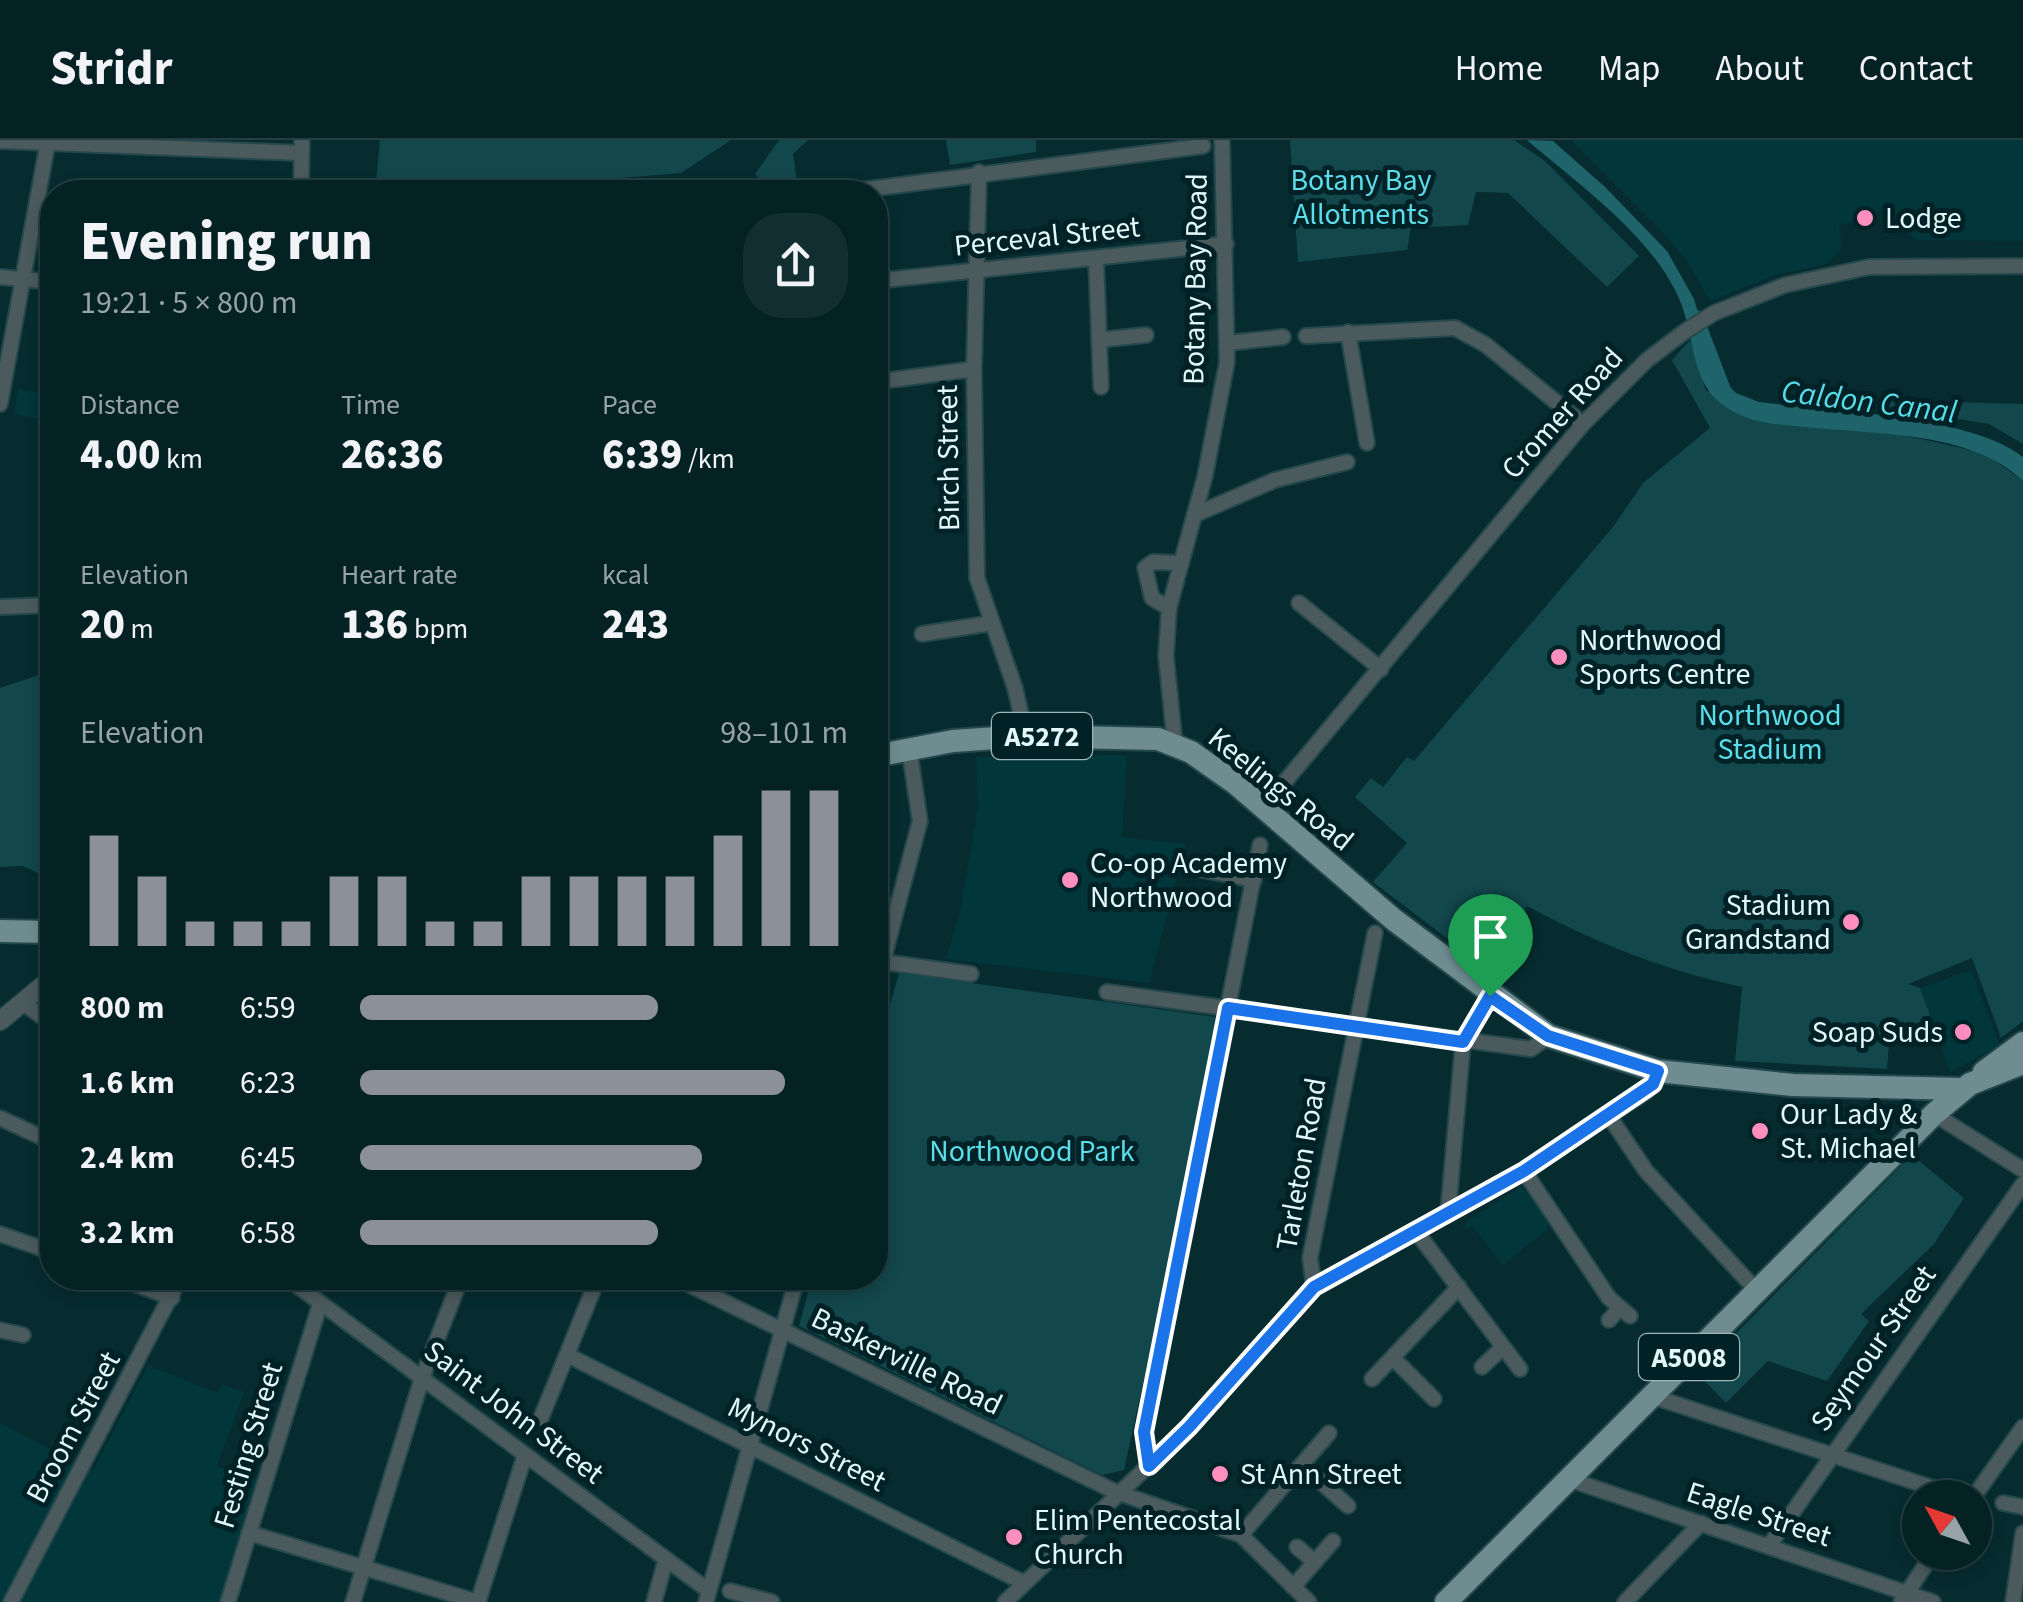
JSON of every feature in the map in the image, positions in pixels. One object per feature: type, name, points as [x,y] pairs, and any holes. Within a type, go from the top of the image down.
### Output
[{"type":"main road","name":"Keelings Road","points":[[888,749],[1026,736],[1138,736],[1175,745],[1235,783],[1490,996],[1548,1036],[1658,1071],[1792,1085],[1966,1086]]},
{"type":"main road","points":[[0,931],[40,932]]},
{"type":"main road","name":"A5008","points":[[1446,1602],[1934,1114],[2023,1043]]},
{"type":"main road","name":"A5008","points":[[1966,1086],[2023,1062]]},
{"type":"street","name":"Botany Bay Road","points":[[1175,745],[1166,656],[1169,608],[1205,476],[1224,386],[1228,343],[1222,140]]},
{"type":"street","points":[[0,141],[301,146],[301,180]]},
{"type":"street","points":[[40,180],[48,141]]},
{"type":"street","points":[[888,186],[1203,146]]},
{"type":"street","name":"Birch Street","points":[[979,172],[974,369],[977,578],[1015,688],[1026,736]]},
{"type":"street","points":[[0,402],[40,182]]},
{"type":"street","name":"Perceval Street","points":[[888,280],[1226,244]]},
{"type":"street","points":[[1096,259],[1101,387]]},
{"type":"street","name":"Cromer Road","points":[[1263,808],[1583,424],[1647,360],[1684,332],[1714,313],[1785,285],[1869,267],[2023,266]]},
{"type":"street","points":[[0,277],[40,281]]},
{"type":"street","points":[[1306,336],[1455,328],[1486,346],[1583,424]]},
{"type":"street","points":[[1348,332],[1367,443]]},
{"type":"street","points":[[1100,340],[1146,335]]},
{"type":"street","points":[[1228,343],[1283,337]]},
{"type":"street","points":[[888,380],[974,369]]},
{"type":"street","points":[[1194,515],[1275,480],[1348,462]]},
{"type":"street","points":[[1169,608],[1152,598],[1145,568],[1154,562],[1181,563]]},
{"type":"street","points":[[1299,602],[1381,669]]},
{"type":"street","points":[[0,607],[40,605]]},
{"type":"street","points":[[922,634],[992,624]]},
{"type":"street","points":[[888,930],[920,821],[909,748]]},
{"type":"street","points":[[1149,1466],[1144,1432],[1262,852]]},
{"type":"street","points":[[1183,866],[1254,880]]},
{"type":"street","name":"Tarleton Road","points":[[1314,1287],[1310,1258],[1375,933]]},
{"type":"street","points":[[888,962],[971,974]]},
{"type":"street","points":[[0,1021],[40,988]]},
{"type":"street","points":[[1107,992],[1463,1042],[1531,1048],[1548,1036]]},
{"type":"street","points":[[1448,1213],[1463,1042],[1490,996]]},
{"type":"street","points":[[22,1002],[40,1015]]},
{"type":"street","points":[[1005,1602],[1116,1492],[1189,1427],[1314,1287],[1524,1171],[1647,1092],[1658,1071]]},
{"type":"street","points":[[1934,1114],[2023,1170]]},
{"type":"street","points":[[1608,1116],[1646,1171],[1757,1290]]},
{"type":"street","points":[[0,1118],[40,1136]]},
{"type":"street","points":[[1524,1171],[1609,1298],[1625,1312],[1609,1320]]},
{"type":"street","name":"Seymour Street","points":[[1769,1546],[2023,1184]]},
{"type":"street","points":[[1415,1230],[1520,1369]]},
{"type":"street","points":[[0,1234],[40,1248]]},
{"type":"street","points":[[1372,1379],[1460,1287]]},
{"type":"street","points":[[150,1290],[172,1298]]},
{"type":"street","name":"Broom Street","points":[[11,1602],[175,1290]]},
{"type":"street","name":"Saint John Street","points":[[306,1290],[666,1560],[708,1596]]},
{"type":"street","points":[[353,1602],[422,1378],[456,1290]]},
{"type":"street","points":[[541,1418],[593,1290]]},
{"type":"street","name":"Baskerville Road","points":[[700,1290],[1116,1492],[1241,1535]]},
{"type":"street","points":[[708,1596],[794,1290]]},
{"type":"street","name":"Festing Street","points":[[228,1602],[320,1304]]},
{"type":"street","points":[[0,1330],[22,1334]]},
{"type":"street","points":[[1482,1367],[1504,1347]]},
{"type":"street","name":"Mynors Street","points":[[566,1355],[1022,1582]]},
{"type":"street","points":[[1392,1358],[1434,1399]]},
{"type":"street","points":[[1650,1396],[1910,1480]]},
{"type":"street","points":[[1986,1480],[2023,1427]]},
{"type":"street","points":[[1309,1602],[1241,1535],[1329,1433]]},
{"type":"street","points":[[249,1533],[478,1602],[525,1455]]},
{"type":"street","points":[[1302,1465],[1348,1506]]},
{"type":"street","name":"Eagle Street","points":[[1568,1479],[1769,1546],[1904,1598],[1933,1602]]},
{"type":"street","points":[[2003,1504],[2023,1508]]},
{"type":"street","points":[[1625,1602],[1701,1524]]},
{"type":"street","points":[[2013,1602],[2023,1533]]},
{"type":"street","points":[[1293,1586],[1333,1541]]},
{"type":"street","points":[[1297,1547],[1315,1562]]},
{"type":"street","points":[[654,1602],[666,1560]]},
{"type":"street","points":[[1904,1598],[1922,1570]]},
{"type":"street","points":[[730,1591],[772,1602]]},
{"type":"shaded area","points":[[1527,140],[1553,141],[1605,187],[1667,251],[1694,299],[1716,373],[1736,393],[1759,402],[1897,417],[1969,432],[2023,457],[2023,481],[2001,464],[1949,444],[1891,434],[1764,422],[1726,407],[1700,375],[1682,306],[1655,258],[1615,215]]},
{"type":"shaded area","points":[[1571,140],[2023,140],[2023,241],[1917,240],[1896,225],[1887,208],[1839,226],[1842,248],[1827,264],[1775,275],[1710,301],[1687,261],[1658,227]]},
{"type":"shaded area","points":[[18,389],[40,393],[40,419],[14,414]]},
{"type":"shaded area","name":"Co-op Academy Northwood","points":[[1127,755],[1122,837],[1186,844],[1149,983],[946,959],[960,912],[978,807],[976,757]]},
{"type":"shaded area","points":[[1971,970],[2000,1045],[1950,1072],[1920,988]]},
{"type":"shaded area","points":[[1522,1186],[1548,1220],[1548,1229],[1503,1265],[1472,1226],[1463,1232],[1466,1222]]},
{"type":"shaded area","points":[[148,1365],[218,1393],[222,1384],[244,1392],[217,1466],[259,1479],[220,1602],[0,1602],[0,1423],[93,1471]]},
{"type":"green space","points":[[380,140],[731,140],[681,173],[599,180],[376,180]]},
{"type":"green space","points":[[779,140],[808,140],[793,154],[797,180],[760,180],[755,174]]},
{"type":"green space","points":[[946,140],[1036,140],[1036,152],[950,165]]},
{"type":"green space","name":"Botany Bay Allotments","points":[[1290,140],[1514,140],[1545,161],[1639,256],[1607,287],[1508,193],[1476,192],[1468,225],[1411,228],[1407,250],[1298,262]]},
{"type":"green space","name":"Northwood Stadium","points":[[1690,340],[1706,391],[1984,453],[2023,481],[2023,1021],[2001,1038],[1972,958],[1908,984],[1920,988],[1934,1026],[1890,1031],[1887,1069],[1735,1061],[1742,987],[1632,954],[1527,906],[1507,935],[1500,934],[1478,962],[1373,882],[1407,843],[1355,797],[1371,778],[1383,787],[1407,757],[1414,761],[1613,527],[1643,483],[1710,428],[1672,360]]},
{"type":"green space","points":[[1835,399],[2023,404],[2023,444],[1989,424]]},
{"type":"green space","points":[[40,675],[40,874],[23,866],[0,867],[0,688]]},
{"type":"green space","name":"Northwood Park","points":[[899,973],[1223,1018],[1124,1470],[1102,1475],[799,1326],[809,1290],[888,1290],[888,1012]]},
{"type":"green space","points":[[1912,1155],[1964,1198],[1934,1244],[1861,1314],[1869,1321],[1827,1381],[1768,1361],[1726,1403],[1697,1373]]},
{"type":"waterway","name":"Caldon Canal","points":[[1696,317],[1724,390]]},
{"type":"place","name":"Lodge","points":[[1865,218]]},
{"type":"place","name":"Northwood Sports Centre","points":[[1559,657]]},
{"type":"place","name":"Co-op Academy Northwood","points":[[1070,880]]},
{"type":"place","name":"Stadium Grandstand","points":[[1851,922]]},
{"type":"place","name":"Soap Suds","points":[[1963,1032]]},
{"type":"place","name":"Our Lady & St. Michael","points":[[1760,1131]]},
{"type":"place","name":"St Ann Street","points":[[1220,1474]]},
{"type":"place","name":"Elim Pentecostal Church","points":[[1014,1537]]},
{"type":"route","points":[[1490,996],[1548,1036],[1658,1071],[1653,1084],[1647,1092],[1524,1171],[1314,1287],[1149,1466],[1142,1445],[1144,1432],[1228,1008],[1463,1042],[1490,996]]}]
